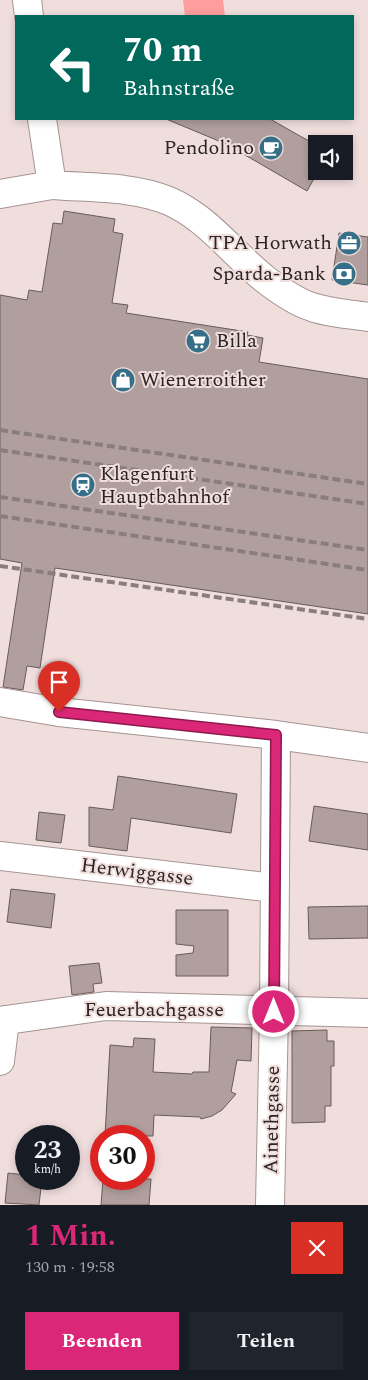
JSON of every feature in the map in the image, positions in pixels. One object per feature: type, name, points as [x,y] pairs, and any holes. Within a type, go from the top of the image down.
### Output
[{"type":"street","points":[[27,0],[29,15]]},
{"type":"street","points":[[42,120],[52,185]]},
{"type":"street","points":[[0,194],[52,185],[134,192],[169,201],[201,220],[265,280],[287,295],[311,307],[368,317]]},
{"type":"street","points":[[0,702],[59,712],[276,735],[368,748]]},
{"type":"street","name":"Ainethgasse","points":[[270,1205],[274,1012],[276,735]]},
{"type":"street","name":"Herwiggasse","points":[[0,856],[274,888]]},
{"type":"street","name":"Feuerbachgasse","points":[[3,1020],[106,1006],[274,1012],[368,1013]]},
{"type":"street","points":[[0,1061],[3,1020]]},
{"type":"shaded area","points":[[183,0],[223,0],[225,15],[185,15]]},
{"type":"building","points":[[168,120],[272,120],[308,140],[308,180],[313,180],[307,191],[226,144]]},
{"type":"building","points":[[64,211],[115,219],[113,232],[123,234],[112,303],[128,305],[126,313],[248,332],[247,335],[263,338],[259,362],[368,379],[368,614],[55,568],[40,668],[27,666],[23,690],[3,687],[22,563],[0,559],[0,295],[27,300],[29,290],[42,292],[53,223],[62,224]]},
{"type":"building","points":[[339,233],[368,237],[368,285],[332,280]]},
{"type":"building","points":[[118,776],[237,794],[231,833],[131,818],[127,851],[89,846],[89,807],[113,810]]},
{"type":"building","points":[[314,806],[368,814],[368,850],[309,841]]},
{"type":"building","points":[[39,812],[65,815],[61,843],[36,840]]},
{"type":"building","points":[[11,889],[55,894],[51,928],[7,922]]},
{"type":"building","points":[[368,906],[368,938],[309,939],[308,907]]},
{"type":"building","points":[[176,910],[228,910],[228,976],[176,976],[176,955],[193,953],[194,946],[176,944]]},
{"type":"building","points":[[99,963],[102,983],[93,984],[94,992],[72,995],[69,966]]},
{"type":"building","points":[[211,1027],[252,1028],[251,1061],[237,1060],[231,1092],[236,1094],[222,1110],[212,1116],[201,1119],[200,1117],[154,1115],[154,1125],[106,1125],[110,1045],[133,1047],[134,1038],[155,1039],[153,1072],[192,1074],[193,1072],[209,1072]]},
{"type":"building","points":[[327,1030],[327,1041],[334,1041],[334,1066],[331,1066],[331,1106],[325,1106],[325,1122],[292,1123],[292,1031]]},
{"type":"building","points":[[8,1173],[15,1174],[15,1190],[41,1190],[39,1205],[5,1203]]},
{"type":"building","points":[[102,1190],[150,1190],[149,1205],[101,1205]]},
{"type":"railway","points":[[0,430],[368,484]]},
{"type":"railway","points":[[0,450],[368,504]]},
{"type":"railway","points":[[0,497],[368,550]]},
{"type":"railway","points":[[0,516],[368,570]]},
{"type":"railway","points":[[0,566],[368,619]]},
{"type":"place","name":"Pendolino","points":[[271,148]]},
{"type":"place","name":"TPA Horwath","points":[[349,243]]},
{"type":"place","name":"Sparda-Bank","points":[[344,274]]},
{"type":"place","name":"Billa","points":[[198,341]]},
{"type":"place","name":"Wienerroither","points":[[123,380]]},
{"type":"place","name":"Klagenfurt Hauptbahnhof","points":[[83,485]]},
{"type":"route","points":[[59,712],[276,735],[274,1012]]}]
